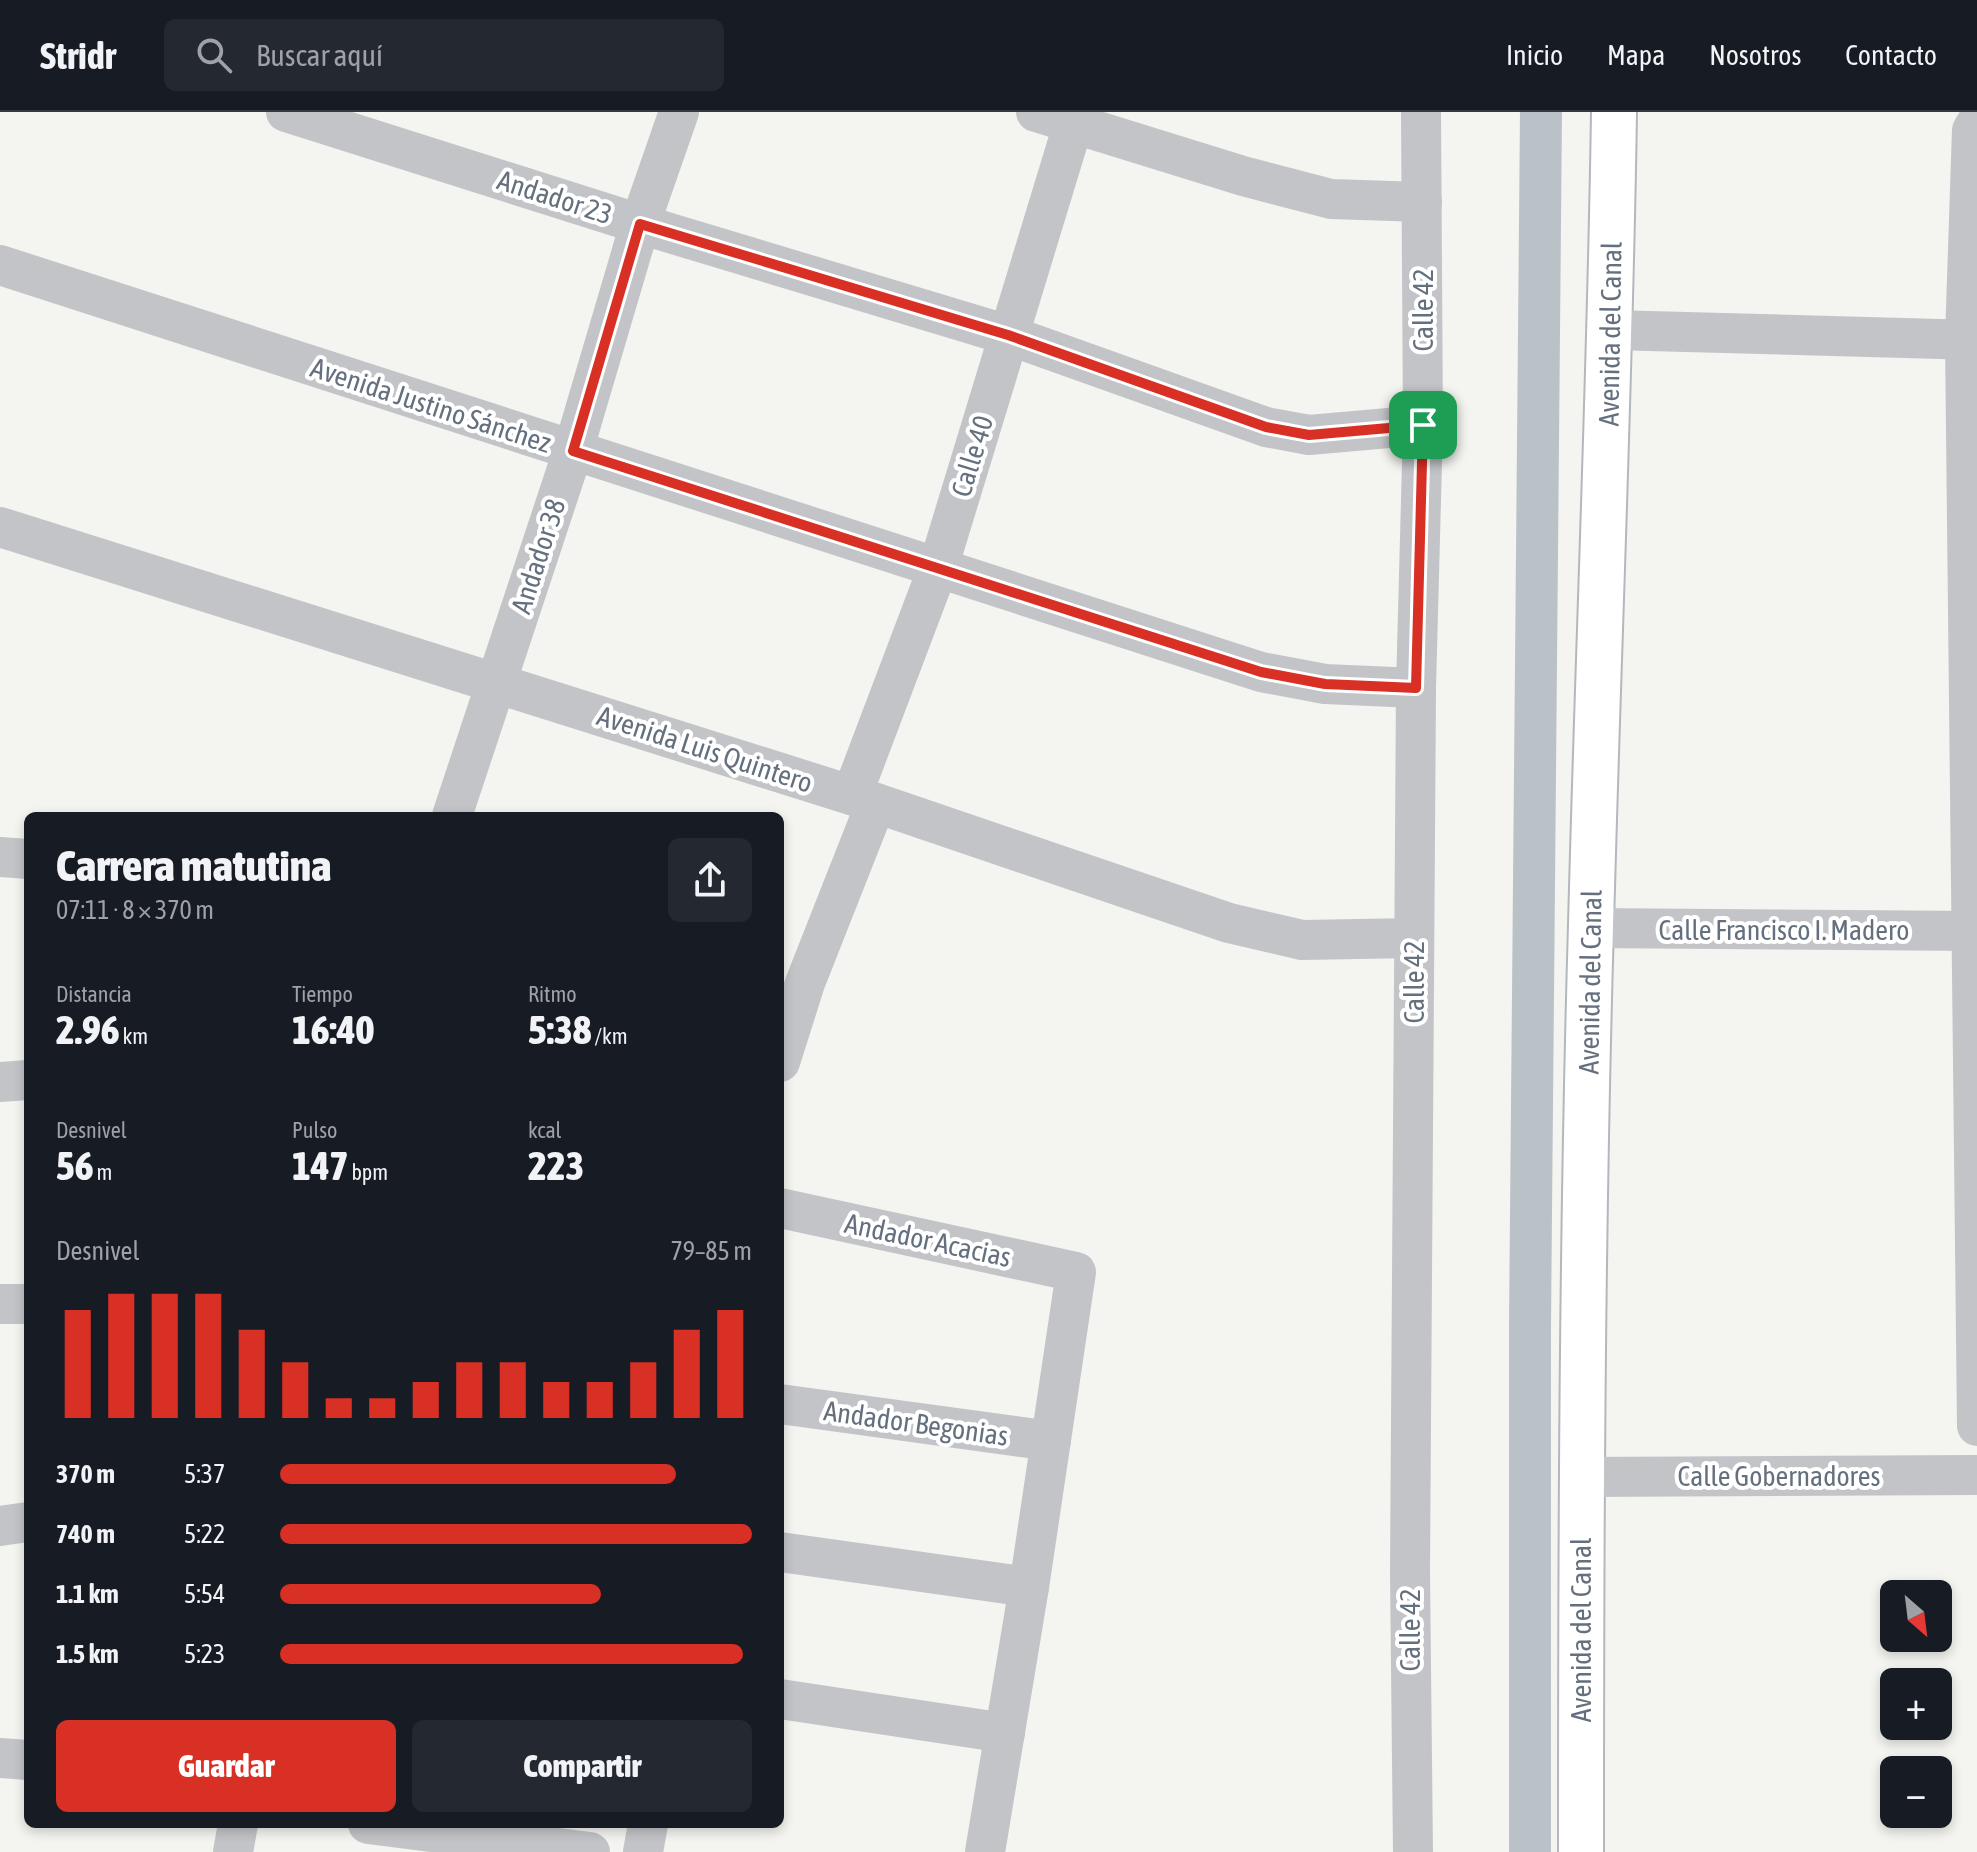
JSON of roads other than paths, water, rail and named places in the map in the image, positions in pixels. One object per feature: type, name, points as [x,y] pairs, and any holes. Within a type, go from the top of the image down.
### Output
[{"type":"street","name":"Andador 23","points":[[286,112],[640,224],[1008,335],[1266,427],[1309,435],[1423,425]]},
{"type":"street","name":"Andador 38","points":[[453,812],[573,451],[640,224],[679,112]]},
{"type":"street","name":"Calle 42","points":[[1413,1852],[1410,1556],[1416,688],[1423,425],[1421,112]]},
{"type":"street","name":"Avenida del Canal","points":[[1581,1852],[1581,1477],[1590,928],[1611,330],[1614,112]]},
{"type":"street","points":[[1062,116],[1243,176],[1331,199],[1422,202]]},
{"type":"street","name":"Calle 40","points":[[784,1037],[793,980],[864,799],[938,568],[1008,335],[1062,116]]},
{"type":"street","points":[[1977,122],[1972,130],[1971,339],[1977,1426]]},
{"type":"street","name":"Avenida Justino Sánchez","points":[[0,265],[1261,672],[1325,684],[1416,688]]},
{"type":"street","points":[[1611,330],[1971,339]]},
{"type":"street","name":"Avenida Luis Quintero","points":[[0,527],[864,799],[1229,923],[1302,940],[1414,938]]},
{"type":"street","points":[[0,857],[24,859]]},
{"type":"street","name":"Calle Francisco I. Madero","points":[[1590,928],[1975,931]]},
{"type":"street","points":[[0,1082],[24,1080]]},
{"type":"street","name":"Andador Acacias","points":[[784,1209],[1076,1272],[1051,1441]]},
{"type":"street","points":[[0,1304],[24,1304]]},
{"type":"street","name":"Andador Begonias","points":[[784,1405],[1051,1441]]},
{"type":"street","points":[[985,1852],[1051,1441]]},
{"type":"street","name":"Calle Gobernadores","points":[[1581,1477],[1977,1475]]},
{"type":"street","points":[[0,1526],[24,1523]]},
{"type":"street","points":[[784,1553],[1029,1587]]},
{"type":"street","points":[[784,1700],[1005,1733]]},
{"type":"street","points":[[0,1758],[24,1760]]},
{"type":"street","points":[[233,1852],[237,1828]]},
{"type":"street","points":[[400,1828],[590,1852]]},
{"type":"street","points":[[643,1852],[647,1828]]},
{"type":"waterway","points":[[1530,1852],[1530,1325],[1541,112]]}]
